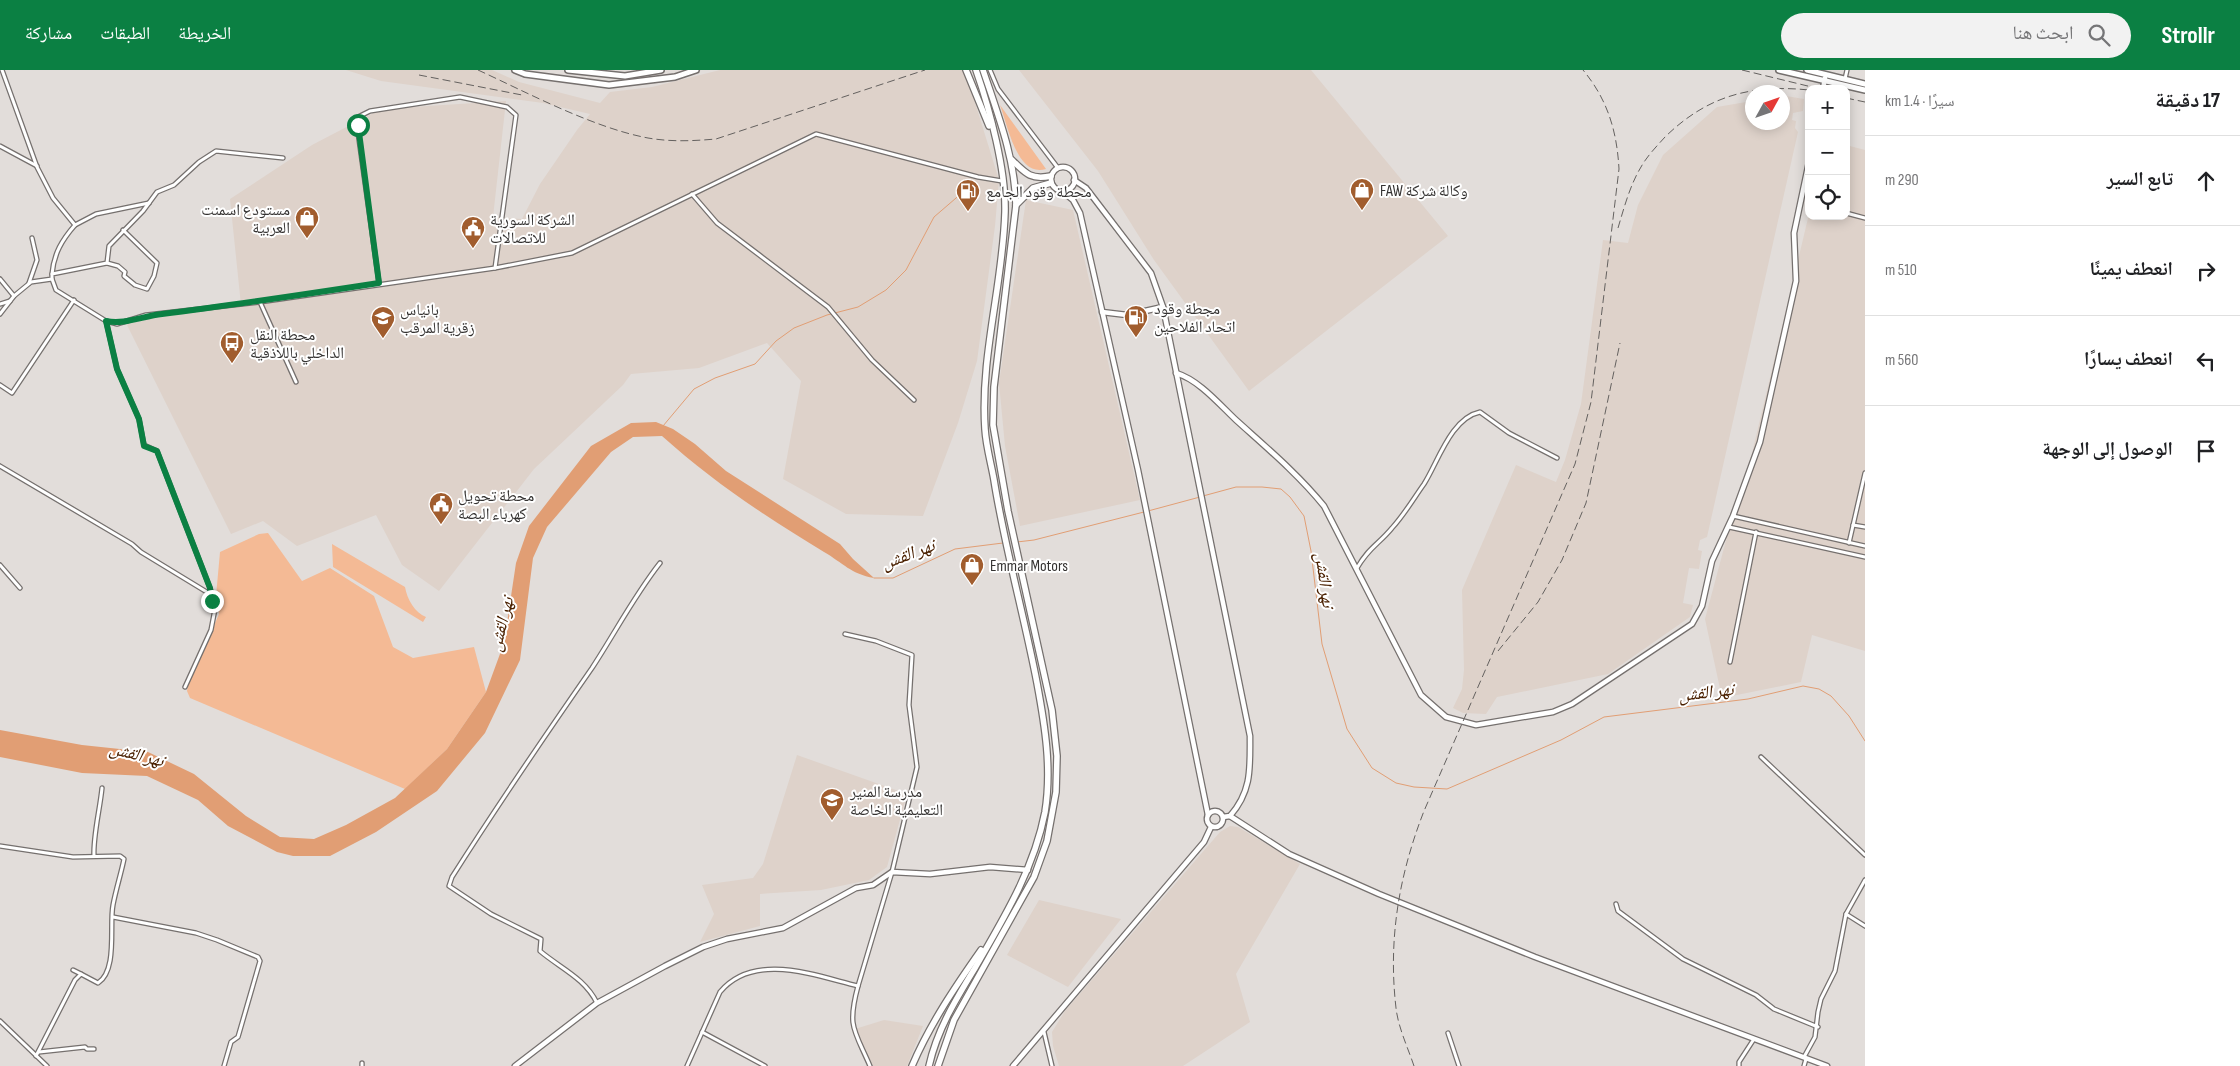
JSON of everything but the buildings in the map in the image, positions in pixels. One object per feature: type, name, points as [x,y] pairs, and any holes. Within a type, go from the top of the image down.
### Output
[{"type":"highway","points":[[966,70],[994,135]]},
{"type":"highway","points":[[929,1066],[946,1016],[1005,916],[1028,870],[1038,841],[1045,810],[1048,777],[1046,732],[1028,637],[998,511],[985,430],[985,374],[1002,251],[1005,210],[994,135],[976,70]]},
{"type":"highway","points":[[938,1066],[954,1020],[1034,878],[1047,841],[1056,792],[1057,756],[1052,710],[1008,511],[993,425],[994,387],[1016,206],[1015,181],[1011,159],[983,70]]},
{"type":"highway","points":[[1011,159],[1029,176],[1051,180]]},
{"type":"highway","points":[[1016,206],[1033,188],[1051,180]]},
{"type":"highway","points":[[912,1066],[942,1007],[1005,916]]},
{"type":"main road","points":[[515,70],[525,74],[609,85],[674,77],[696,70]]},
{"type":"main road","points":[[568,70],[625,76],[661,70]]},
{"type":"main road","points":[[1779,70],[1865,90]]},
{"type":"main road","points":[[1807,70],[1865,84]]},
{"type":"street","points":[[2,70],[37,166],[53,198],[75,224]]},
{"type":"street","points":[[990,70],[998,89],[1058,168]]},
{"type":"street","points":[[1845,79],[1847,70]]},
{"type":"street","points":[[1824,85],[1826,75]]},
{"type":"street","points":[[379,283],[356,118],[370,111],[460,98],[507,107],[516,116],[495,268]]},
{"type":"street","points":[[149,203],[96,214],[75,224],[62,240],[54,258],[52,279],[56,290],[106,321],[117,324],[146,316],[260,302],[379,283],[495,268],[572,253],[816,134],[978,177],[1002,181]]},
{"type":"street","points":[[0,146],[37,166]]},
{"type":"street","points":[[107,264],[109,246],[157,192],[174,185],[199,162],[216,151],[283,158]]},
{"type":"street","points":[[1058,168],[1051,180],[1056,188],[1062,190],[1073,200],[1080,212],[1144,503],[1208,815],[1208,823],[1211,827],[1217,828],[1222,825],[1223,817]]},
{"type":"street","points":[[1058,168],[1068,168],[1073,174],[1074,180],[1069,189],[1062,190]]},
{"type":"street","points":[[1176,373],[1192,380],[1306,483],[1324,506],[1421,695],[1446,717],[1476,726],[1553,712],[1572,704],[1692,624],[1702,606],[1712,561],[1729,526],[1760,442],[1796,281],[1794,233],[1807,175]]},
{"type":"street","points":[[1074,180],[1086,188],[1138,254],[1151,273],[1163,307],[1250,736],[1250,768],[1246,791],[1242,803],[1230,816],[1223,817]]},
{"type":"street","points":[[692,194],[718,223],[828,307],[872,360],[914,400]]},
{"type":"street","points":[[1850,213],[1865,218]]},
{"type":"street","points":[[52,274],[107,264],[118,266],[124,272],[124,276],[135,285],[146,289],[150,285],[157,263],[122,230]]},
{"type":"street","points":[[29,284],[38,260],[32,238]]},
{"type":"street","points":[[0,279],[14,296]]},
{"type":"street","points":[[0,314],[14,296],[29,284],[52,279]]},
{"type":"street","points":[[0,304],[11,300]]},
{"type":"street","points":[[0,385],[12,393],[74,300]]},
{"type":"street","points":[[260,302],[296,382]]},
{"type":"street","points":[[1102,312],[1127,315],[1163,307]]},
{"type":"street","points":[[106,321],[117,369],[139,419],[144,446],[157,451],[210,588],[215,609],[211,630],[185,687]]},
{"type":"street","points":[[1357,568],[1371,547],[1392,529],[1425,483],[1440,451],[1456,430],[1471,415],[1480,412],[1509,433],[1557,458]]},
{"type":"street","points":[[0,466],[132,544],[141,552],[210,594]]},
{"type":"street","points":[[1849,543],[1865,473]]},
{"type":"street","points":[[1733,516],[1865,546]]},
{"type":"street","points":[[1853,525],[1865,527]]},
{"type":"street","points":[[1729,526],[1865,557]]},
{"type":"street","points":[[1730,662],[1756,532]]},
{"type":"street","points":[[597,1003],[592,993],[575,976],[540,951],[540,939],[491,914],[449,886],[457,869],[556,717],[592,666],[637,593],[660,563]]},
{"type":"street","points":[[0,565],[20,588]]},
{"type":"street","points":[[845,634],[876,641],[912,655],[909,705],[917,767],[892,872],[851,1012],[852,1027],[870,1066]]},
{"type":"street","points":[[1761,757],[1865,854]]},
{"type":"street","points":[[94,856],[93,846],[100,816],[102,788]]},
{"type":"street","points":[[1208,815],[1217,811],[1223,817]]},
{"type":"street","points":[[1230,816],[1289,854],[1378,894],[1827,1066]]},
{"type":"street","points":[[1013,1066],[1044,1032],[1075,992],[1204,842],[1211,827]]},
{"type":"street","points":[[0,846],[73,856],[120,856],[124,859],[112,908],[110,959],[102,981],[98,983],[73,970]]},
{"type":"street","points":[[515,1066],[597,1003],[703,947],[727,939],[783,928],[856,888],[873,885],[892,872],[930,874],[990,867],[1028,870]]},
{"type":"street","points":[[1804,1066],[1805,1058],[1818,1027],[1818,1012],[1835,971],[1846,914],[1863,887],[1865,880]]},
{"type":"street","points":[[1616,904],[1618,912],[1683,960],[1756,995],[1774,1009],[1818,1027]]},
{"type":"street","points":[[1846,914],[1865,926]]},
{"type":"street","points":[[113,917],[196,933],[258,958],[260,961],[238,1037],[231,1042],[224,1066]]},
{"type":"street","points":[[687,1066],[720,992],[726,984],[744,975],[768,969],[790,970],[858,986]]},
{"type":"street","points":[[36,1056],[75,980],[81,974]]},
{"type":"street","points":[[0,1021],[47,1066]]},
{"type":"street","points":[[702,1032],[765,1066]]},
{"type":"street","points":[[1044,1032],[1052,1066]]},
{"type":"street","points":[[1448,1033],[1459,1066]]},
{"type":"street","points":[[1739,1066],[1739,1062],[1754,1039]]},
{"type":"street","points":[[39,1052],[85,1047],[87,1050],[94,1049]]},
{"type":"shaded area","points":[[346,70],[492,70],[519,82],[600,103],[610,92],[652,87],[720,70],[965,70],[999,180],[995,226],[977,361],[958,423],[923,516],[846,514],[783,479],[801,381],[767,343],[699,368],[631,374],[623,385],[534,469],[439,591],[402,565],[376,515],[297,546],[263,521],[231,534],[124,319],[241,305],[230,199],[312,145],[381,109],[506,101],[493,217],[522,219],[540,184],[590,114],[543,103],[381,81]]},
{"type":"shaded area","points":[[1019,70],[1311,70],[1448,236],[1249,391],[1154,260],[1098,171]]},
{"type":"shaded area","points":[[1790,97],[1804,99],[1803,111],[1793,113],[1792,120],[1796,121],[1795,128],[1798,132],[1707,537],[1700,540],[1698,550],[1702,551],[1699,569],[1689,568],[1683,603],[1693,605],[1690,617],[1608,674],[1497,697],[1486,714],[1463,713],[1453,708],[1462,689],[1464,670],[1462,590],[1516,465],[1556,482],[1565,460],[1581,404],[1603,240],[1628,243],[1638,205],[1663,155],[1717,107],[1745,102],[1745,130],[1790,130]]},
{"type":"shaded area","points":[[1000,105],[1046,169],[1036,170],[1028,166],[1021,158],[1010,137]]},
{"type":"shaded area","points":[[1850,146],[1865,150],[1865,651],[1812,635],[1801,682],[1722,698],[1705,619],[1728,533],[1738,512],[1808,220],[1850,220]]},
{"type":"shaded area","points":[[1026,200],[1073,210],[1140,500],[1020,526],[1005,446],[999,383]]},
{"type":"shaded area","points":[[268,533],[302,581],[330,568],[374,596],[393,647],[413,658],[474,647],[486,692],[447,749],[405,789],[190,698],[187,691],[188,685],[219,614],[216,596],[220,552],[259,534]]},
{"type":"shaded area","points":[[332,544],[405,587],[412,605],[426,617],[423,622],[333,567]]},
{"type":"shaded area","points":[[797,755],[907,794],[887,867],[869,880],[821,890],[760,894],[760,926],[700,942],[714,914],[702,885],[753,878],[763,864]]},
{"type":"shaded area","points":[[1230,826],[1238,827],[1300,864],[1236,974],[1250,1022],[1183,1066],[1059,1066],[1053,1046],[1052,1032],[1065,1011],[1220,832]]},
{"type":"shaded area","points":[[1039,900],[1121,919],[1068,987],[1007,955]]},
{"type":"shaded area","points":[[884,1020],[923,1026],[907,1066],[873,1066],[855,1029]]},
{"type":"water","points":[[656,422],[673,429],[695,444],[726,471],[840,544],[874,578],[853,571],[760,512],[700,468],[662,436],[633,437],[611,452],[547,527],[533,558],[520,660],[485,733],[437,791],[376,832],[330,856],[293,856],[277,852],[228,826],[198,800],[147,776],[82,773],[0,757],[0,730],[82,745],[148,752],[194,774],[246,816],[280,837],[314,839],[346,825],[395,798],[447,749],[486,692],[504,643],[516,563],[529,526],[591,446],[631,423]]},
{"type":"waterway","points":[[663,426],[694,389],[715,378],[755,364],[776,341],[794,328],[827,315],[858,307],[886,290],[906,270],[934,217],[970,186]]},
{"type":"waterway","name":"نهر القش","points":[[1203,496],[1236,487],[1281,489],[1290,497],[1304,516],[1311,551],[1322,644],[1347,729],[1372,768],[1396,783],[1414,787],[1447,789],[1561,740],[1604,717],[1748,699],[1803,686],[1819,689],[1831,696],[1849,716],[1865,741]]},
{"type":"waterway","name":"نهر القش","points":[[1148,511],[1200,497]]},
{"type":"waterway","name":"نهر القش","points":[[1017,542],[1034,540],[1144,512]]},
{"type":"waterway","name":"نهر القش","points":[[874,578],[893,578],[955,549],[1003,543]]},
{"type":"railway","points":[[478,70],[562,109],[606,126],[648,138],[682,141],[716,139],[925,70]]},
{"type":"railway","points":[[1414,1066],[1399,1023],[1396,1008],[1393,957],[1398,908],[1408,859],[1424,811],[1575,464],[1591,402],[1619,169],[1616,142],[1610,117],[1599,93],[1583,70]]},
{"type":"railway","points":[[1742,70],[1805,85]]},
{"type":"railway","points":[[419,75],[522,95]]},
{"type":"railway","points":[[1618,228],[1630,189],[1643,163],[1665,137],[1681,123],[1714,103],[1749,91],[1768,89],[1805,90]]},
{"type":"railway","points":[[1850,99],[1865,102]]},
{"type":"railway","points":[[1498,651],[1538,602],[1562,560],[1586,503],[1620,343]]},
{"type":"place","name":"FAW وكالة شركة","points":[[1362,211]]},
{"type":"place","name":"محطة وقود الجامع","points":[[968,212]]},
{"type":"place","name":"مستودع اسمنت العربية","points":[[307,239]]},
{"type":"place","name":"الشركة السورية للاتصالات","points":[[473,249]]},
{"type":"place","name":"مجطة وقود اتحاد الفلاحين","points":[[1136,338]]},
{"type":"place","name":"بانياس زقرية المرقب","points":[[383,339]]},
{"type":"place","name":"محطة النقل الداخلي باللاذقية","points":[[232,364]]},
{"type":"place","name":"محطة تحويل كهرباء البصة","points":[[441,525]]},
{"type":"place","name":"Emmar Motors","points":[[972,586]]},
{"type":"place","name":"مدرسة المنير التعليمية الخاصة","points":[[832,821]]},
{"type":"route","points":[[212,601],[211,590],[157,451],[144,446],[139,419],[117,369],[106,321],[117,324],[146,316],[260,302],[379,283],[358,125]]}]
